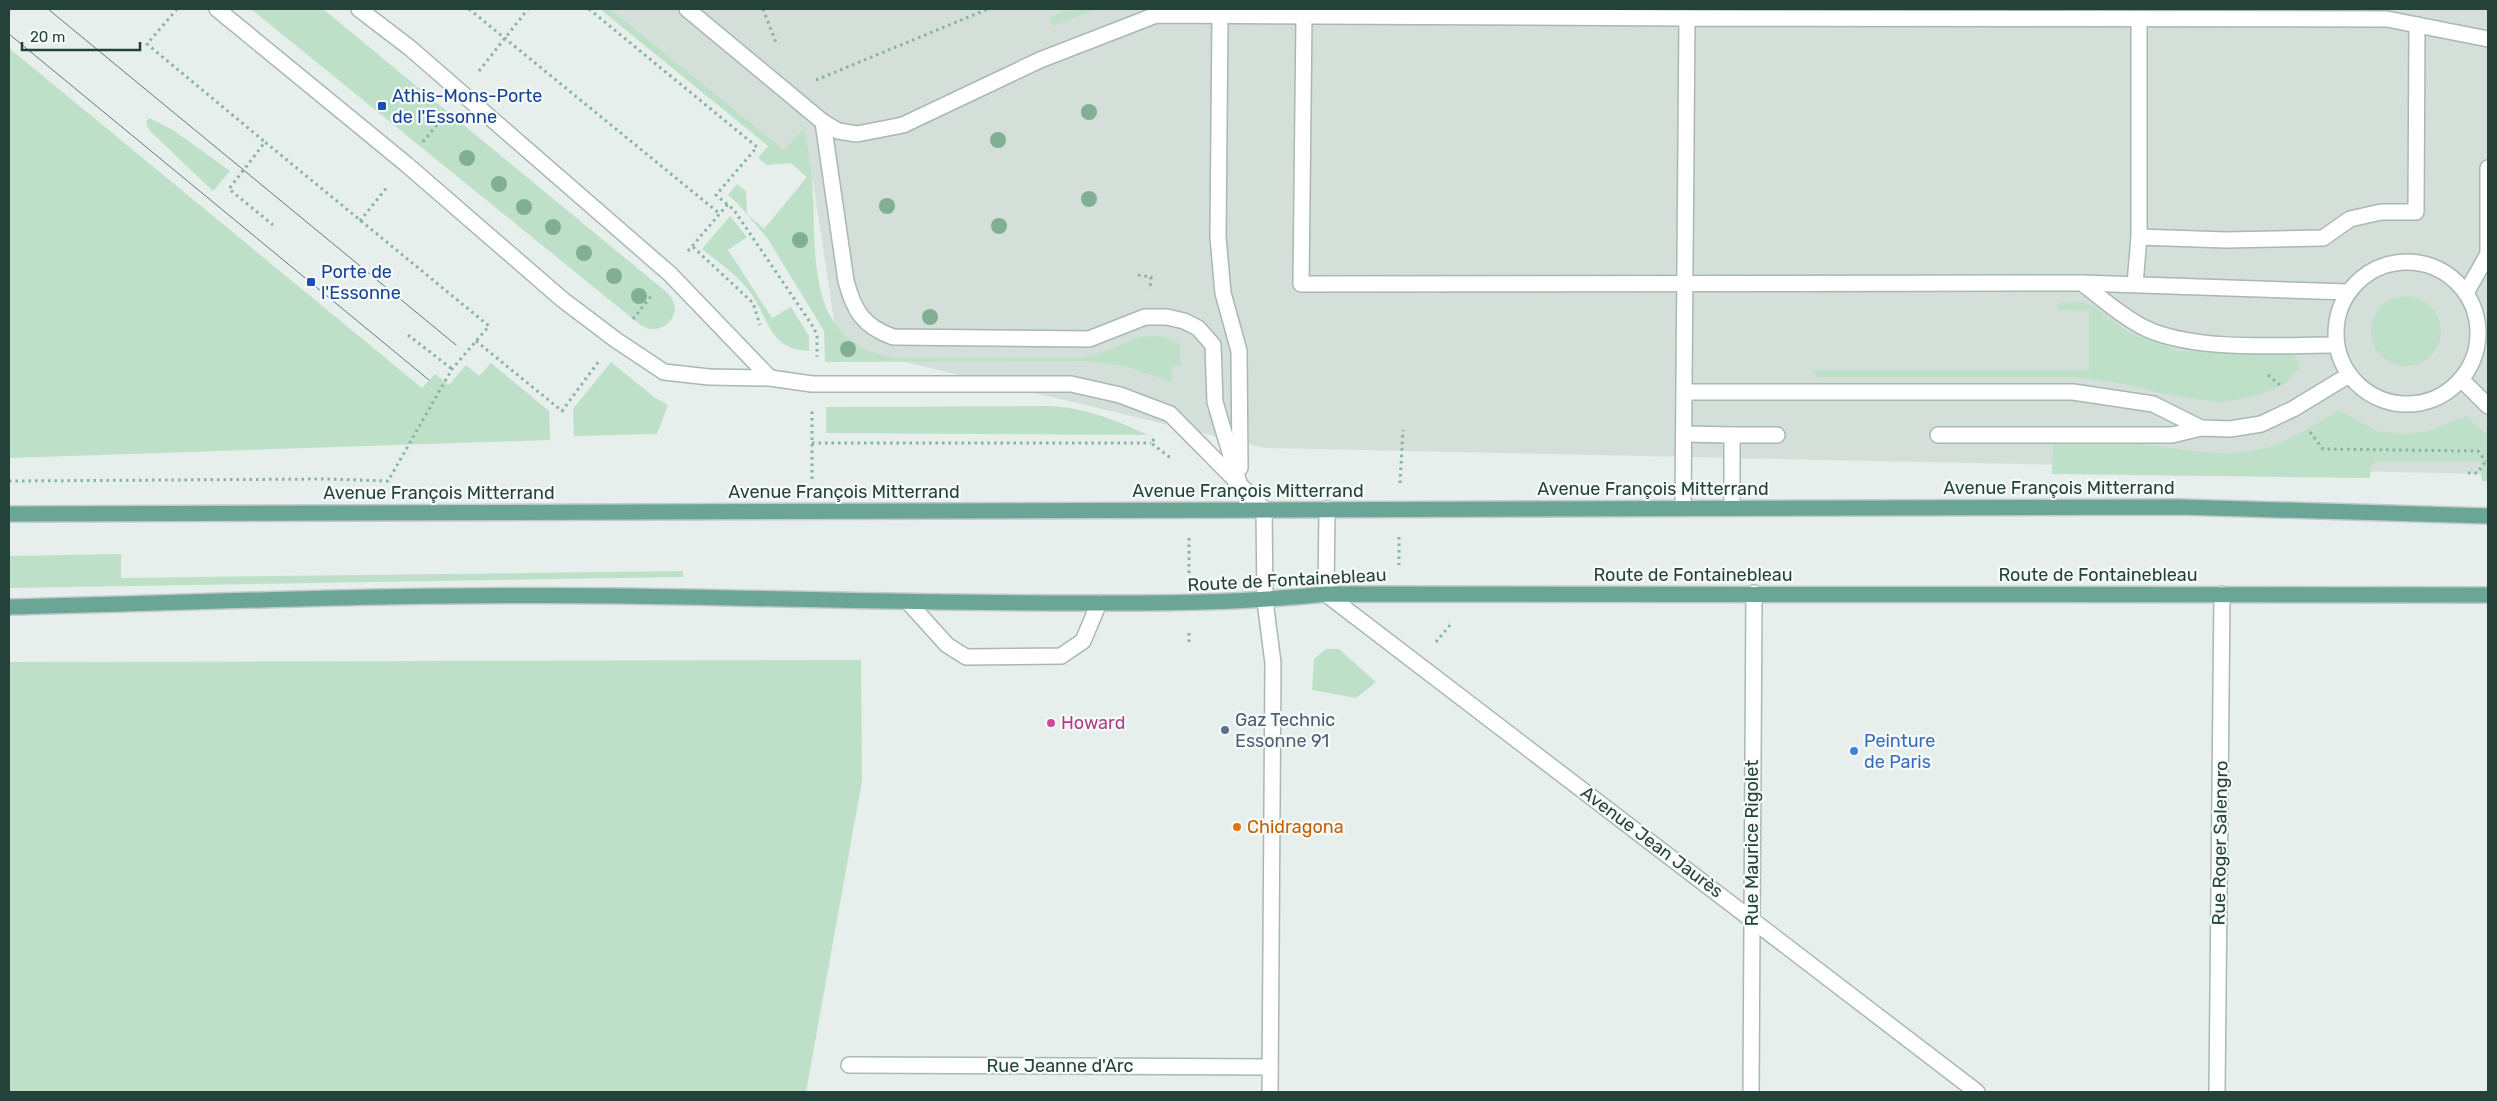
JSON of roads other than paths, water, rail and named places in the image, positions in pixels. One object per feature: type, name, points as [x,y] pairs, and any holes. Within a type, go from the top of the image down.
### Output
[{"type":"main road","name":"Avenue François Mitterrand","points":[[9,514],[2180,506],[2488,516]]},
{"type":"main road","name":"Route de Fontainebleau","points":[[904,603],[1265,601],[1326,594],[2488,595]]},
{"type":"main road","points":[[9,607],[416,597],[586,596],[904,603]]},
{"type":"street","points":[[217,9],[406,164],[563,300],[616,340],[664,372],[709,377],[770,378],[812,384],[1071,384],[1098,389],[1170,414],[1186,428],[1240,487],[1264,509],[1265,601],[1273,663],[1270,1092]]},
{"type":"street","points":[[359,9],[410,48],[670,274],[770,378]]},
{"type":"street","points":[[687,9],[823,122],[838,130],[857,134],[903,125],[1040,60],[1156,15],[1214,12],[1304,16],[1688,18],[2369,18],[2387,19],[2488,40]]},
{"type":"street","points":[[1214,12],[1218,237],[1223,293],[1239,351],[1240,487]]},
{"type":"street","points":[[1304,16],[1301,284],[2082,283],[2348,292]]},
{"type":"street","points":[[1683,507],[1688,18]]},
{"type":"street","points":[[2135,284],[2139,237],[2139,19]]},
{"type":"street","points":[[2139,237],[2226,240],[2323,238],[2350,219],[2381,212],[2416,212],[2417,25]]},
{"type":"street","points":[[823,122],[846,281],[851,299],[867,324],[893,337],[1088,339],[1145,317],[1167,317],[1184,321],[1198,328],[1213,345],[1214,402],[1240,487]]},
{"type":"street","points":[[2466,293],[2488,254],[2488,168]]},
{"type":"street","points":[[2398,262],[2417,262],[2436,268],[2453,278],[2466,293],[2481,310],[2478,326],[2483,345],[2461,379],[2445,393],[2425,402],[2404,404],[2383,401],[2364,391],[2349,376],[2341,361],[2336,345],[2335,327],[2339,309],[2348,292],[2361,278],[2378,267],[2398,262]]},
{"type":"street","points":[[2082,283],[2106,303],[2152,332],[2190,342],[2336,345]]},
{"type":"street","points":[[1938,435],[2172,435],[2201,428],[2230,428],[2261,424],[2293,409],[2349,376]]},
{"type":"street","points":[[2461,379],[2488,406]]},
{"type":"street","points":[[1684,392],[2073,392],[2153,404],[2201,428]]},
{"type":"street","points":[[1684,434],[1777,435]]},
{"type":"street","points":[[1732,435],[1732,507]]},
{"type":"street","points":[[1326,594],[1327,510]]},
{"type":"street","name":"Rue Maurice Rigolet","points":[[1751,1092],[1754,593]]},
{"type":"street","name":"Avenue Jean Jaurès","points":[[1326,594],[1977,1092]]},
{"type":"street","name":"Rue Roger Salengro","points":[[2217,1092],[2222,594]]},
{"type":"street","points":[[904,603],[947,645],[966,657],[1061,656],[1082,641],[1100,603]]},
{"type":"street","name":"Rue Jeanne d'Arc","points":[[849,1065],[1270,1067]]},
{"type":"tram line","points":[[48,9],[456,345]]},
{"type":"tram line","points":[[9,34],[429,380]]},
{"type":"place","name":"Athis-Mons-Porte de l'Essonne","points":[[382,106]]},
{"type":"place","name":"Porte de l'Essonne","points":[[311,282]]},
{"type":"place","name":"Howard","points":[[1051,723]]},
{"type":"place","name":"Gaz Technic Essonne 91","points":[[1225,730]]},
{"type":"place","name":"Peinture de Paris","points":[[1854,751]]},
{"type":"place","name":"Chidragona","points":[[1237,827]]}]
